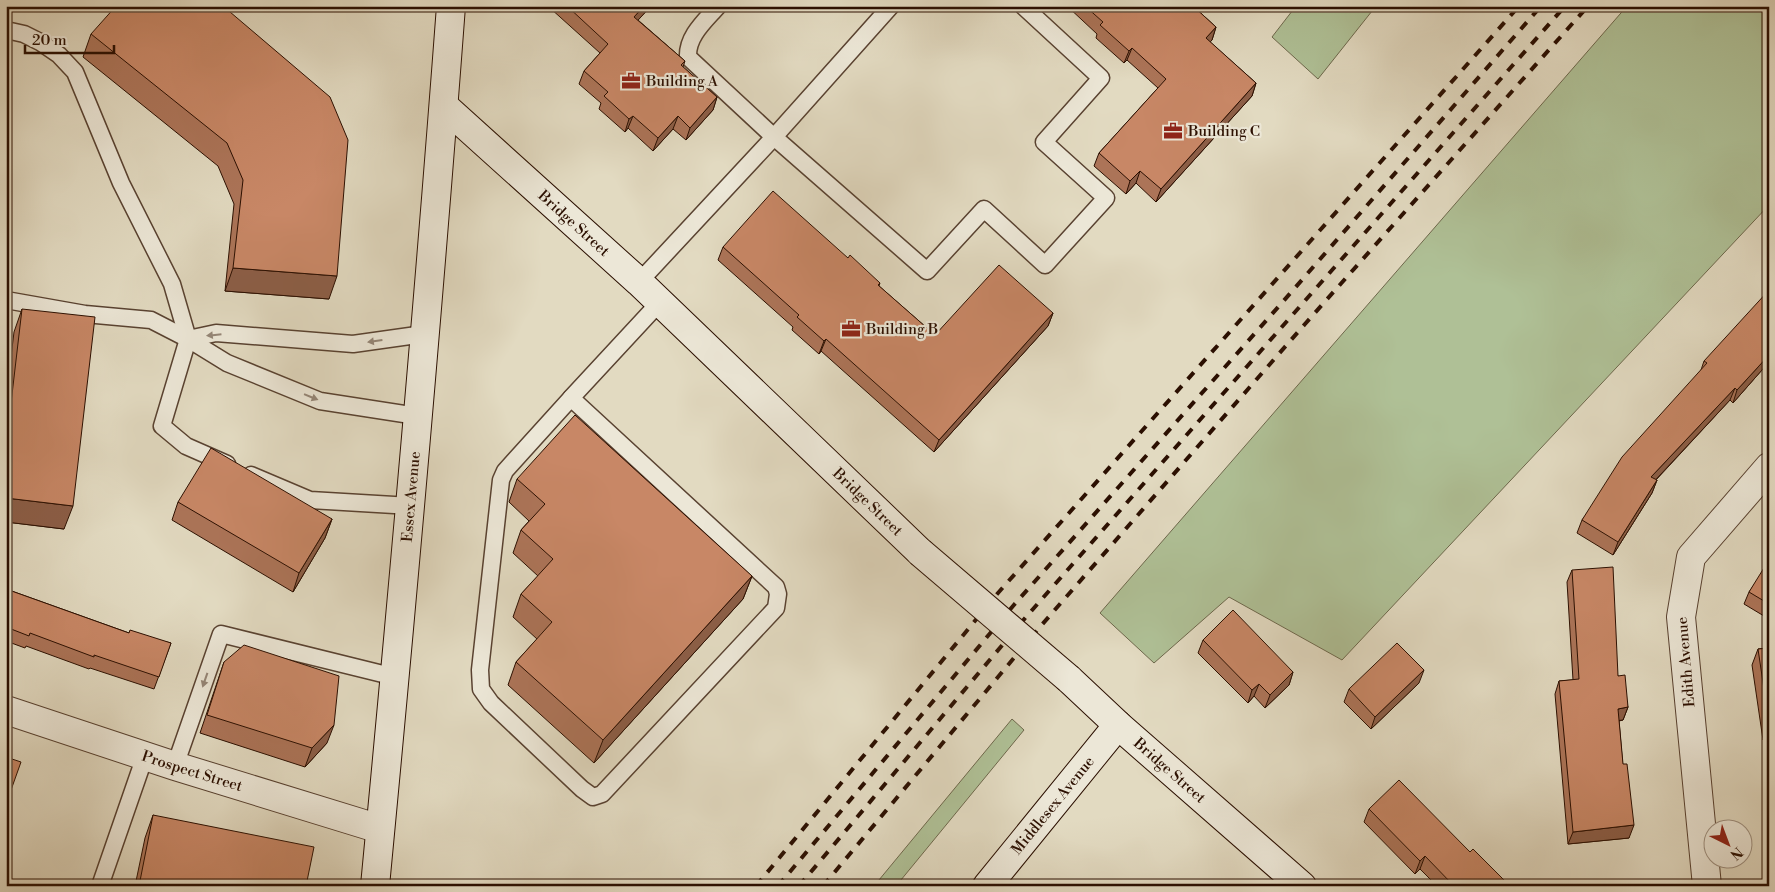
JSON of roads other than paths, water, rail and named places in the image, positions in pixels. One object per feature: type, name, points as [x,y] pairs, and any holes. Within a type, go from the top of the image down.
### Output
[{"type":"street","name":"Essex Avenue","points":[[375,886],[411,506],[451,6]]},
{"type":"street","name":"Bridge Street","points":[[444,106],[639,282],[920,552],[1069,679],[1118,725],[1302,886]]},
{"type":"street","name":"Edith Avenue","points":[[1707,886],[1681,617],[1690,557],[1769,467]]},
{"type":"street","name":"Prospect Street","points":[[6,710],[175,766],[380,829]]},
{"type":"street","name":"Middlesex Avenue","points":[[987,886],[1118,725]]},
{"type":"lane","points":[[718,6],[693,35],[688,47],[688,57],[774,137],[927,271],[984,209],[1045,264],[1106,198],[1044,142],[1101,78],[1022,6]]},
{"type":"lane","points":[[639,282],[774,137],[891,6]]},
{"type":"lane","points":[[6,30],[24,34],[40,42],[59,55],[75,72],[121,183],[172,284],[188,340],[162,426],[186,446],[310,500],[411,506]]},
{"type":"lane","points":[[6,300],[85,314],[151,320],[227,363],[320,400],[417,416]]},
{"type":"lane","points":[[570,398],[776,587],[778,594],[776,608],[602,794],[593,797],[582,789],[491,702],[482,689],[480,670],[501,480],[505,471],[570,398],[660,302]]},
{"type":"lane","points":[[188,340],[216,333],[353,344],[424,334]]},
{"type":"lane","points":[[175,766],[221,634],[395,677]]},
{"type":"lane","points":[[100,886],[145,756]]},
{"type":"railway","points":[[756,886],[998,593],[1519,6]]},
{"type":"railway","points":[[778,886],[1013,606],[1280,305],[1541,6]]},
{"type":"railway","points":[[799,886],[1026,617],[1565,6]]},
{"type":"railway","points":[[823,886],[1039,628],[1305,324],[1588,6]]},
{"type":"place","name":"Building A","points":[[631,81]]},
{"type":"place","name":"Building C","points":[[1173,131]]},
{"type":"place","name":"Building B","points":[[851,329]]}]
